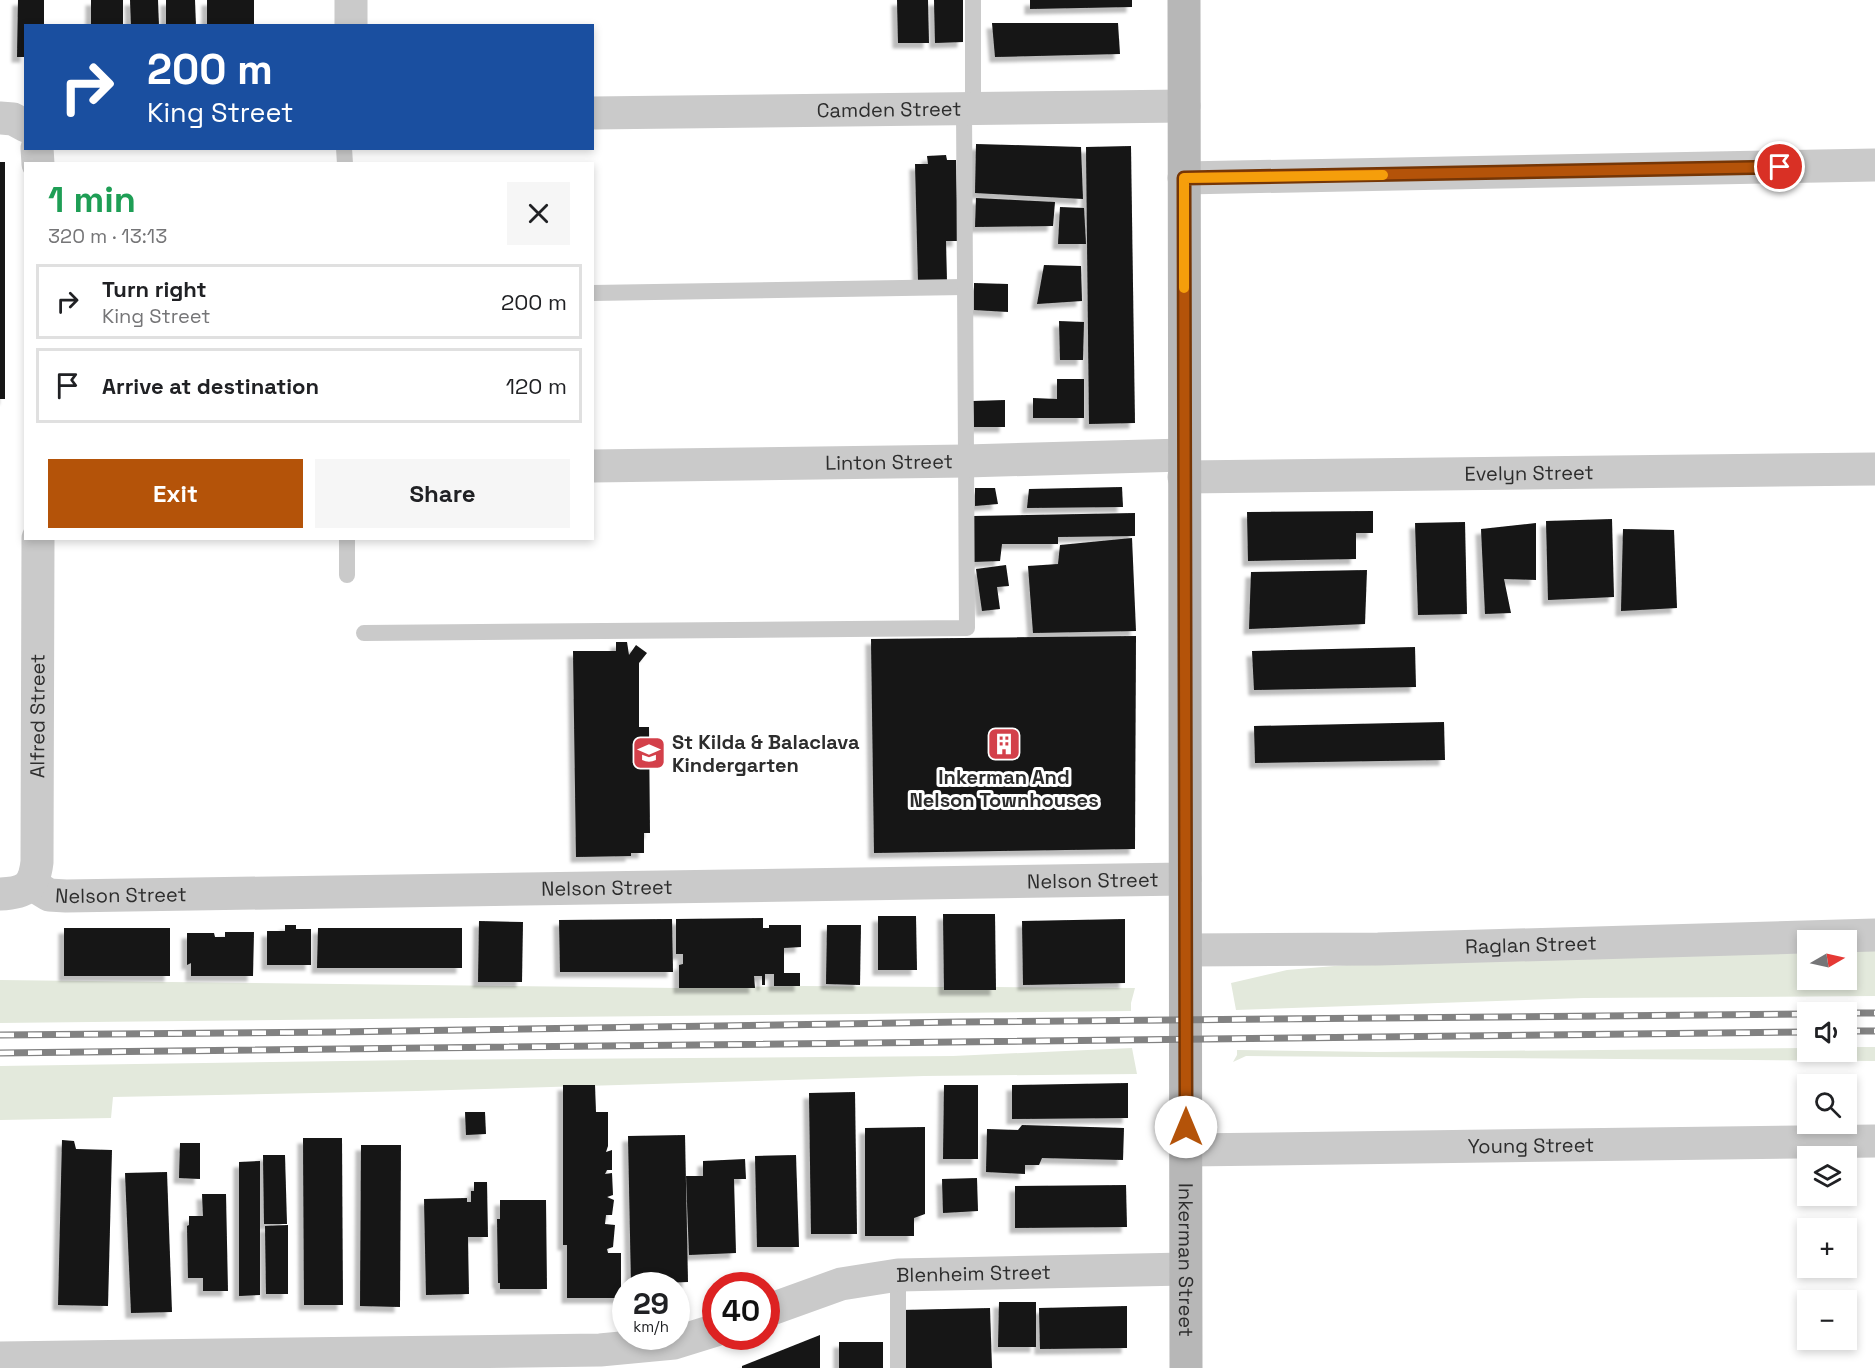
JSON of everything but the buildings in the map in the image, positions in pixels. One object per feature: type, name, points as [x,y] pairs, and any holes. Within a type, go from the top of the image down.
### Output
[{"type":"street","points":[[351,0],[351,24]]},
{"type":"street","name":"Inkerman Street","points":[[1184,0],[1186,1368]]},
{"type":"street","name":"Camden Street","points":[[594,113],[1184,106]]},
{"type":"street","points":[[0,118],[13,119],[24,125]]},
{"type":"street","points":[[1184,178],[1875,165]]},
{"type":"street","name":"Linton Street","points":[[594,466],[966,461],[1184,466]]},
{"type":"street","name":"Evelyn Street","points":[[1184,466],[1875,469]]},
{"type":"street","name":"Alfred Street","points":[[19,889],[35,874],[37,848],[38,540]]},
{"type":"street","name":"Nelson Street","points":[[19,889],[66,896],[1185,879]]},
{"type":"street","name":"Raglan Street","points":[[1185,950],[1378,949],[1875,935]]},
{"type":"street","name":"Young Street","points":[[1186,1150],[1875,1140]]},
{"type":"street","name":"Blenheim Street","points":[[780,1306],[841,1284],[898,1275],[1185,1269]]},
{"type":"street","points":[[0,1358],[600,1350],[674,1343],[702,1334]]},
{"type":"lane","points":[[364,633],[967,628],[964,287],[973,0]]},
{"type":"lane","points":[[594,293],[964,287]]},
{"type":"lane","points":[[347,540],[347,575]]},
{"type":"lane","points":[[898,1275],[898,1368]]},
{"type":"shaded area","points":[[1875,950],[1875,996],[1584,998],[1236,1010],[1231,983],[1287,970],[1370,963],[1797,953],[1797,990],[1857,990],[1857,951]]},
{"type":"shaded area","points":[[0,980],[679,988],[944,987],[944,990],[996,990],[996,987],[1135,988],[1131,1011],[0,1023]]},
{"type":"shaded area","points":[[1857,1047],[1875,1047],[1875,1061],[1857,1061]]},
{"type":"shaded area","points":[[1132,1048],[1137,1074],[924,1076],[417,1091],[113,1097],[111,1118],[0,1120],[0,1066],[953,1056]]},
{"type":"shaded area","points":[[1797,1048],[1797,1060],[1246,1056],[1233,1062],[1237,1050],[1378,1052]]},
{"type":"railway","points":[[1857,1013],[1875,1013]]},
{"type":"railway","points":[[0,1035],[959,1022],[1797,1014]]},
{"type":"railway","points":[[1857,1031],[1875,1031]]},
{"type":"railway","points":[[0,1053],[1797,1032]]},
{"type":"slow traffic","points":[[1184,288],[1184,178],[1383,175]]},
{"type":"place","name":"Inkerman And Nelson Townhouses","points":[[1004,744]]},
{"type":"place","name":"St Kilda & Balaclava Kindergarten","points":[[649,753]]},
{"type":"route","points":[[1186,1127],[1184,178],[1780,167]]}]
